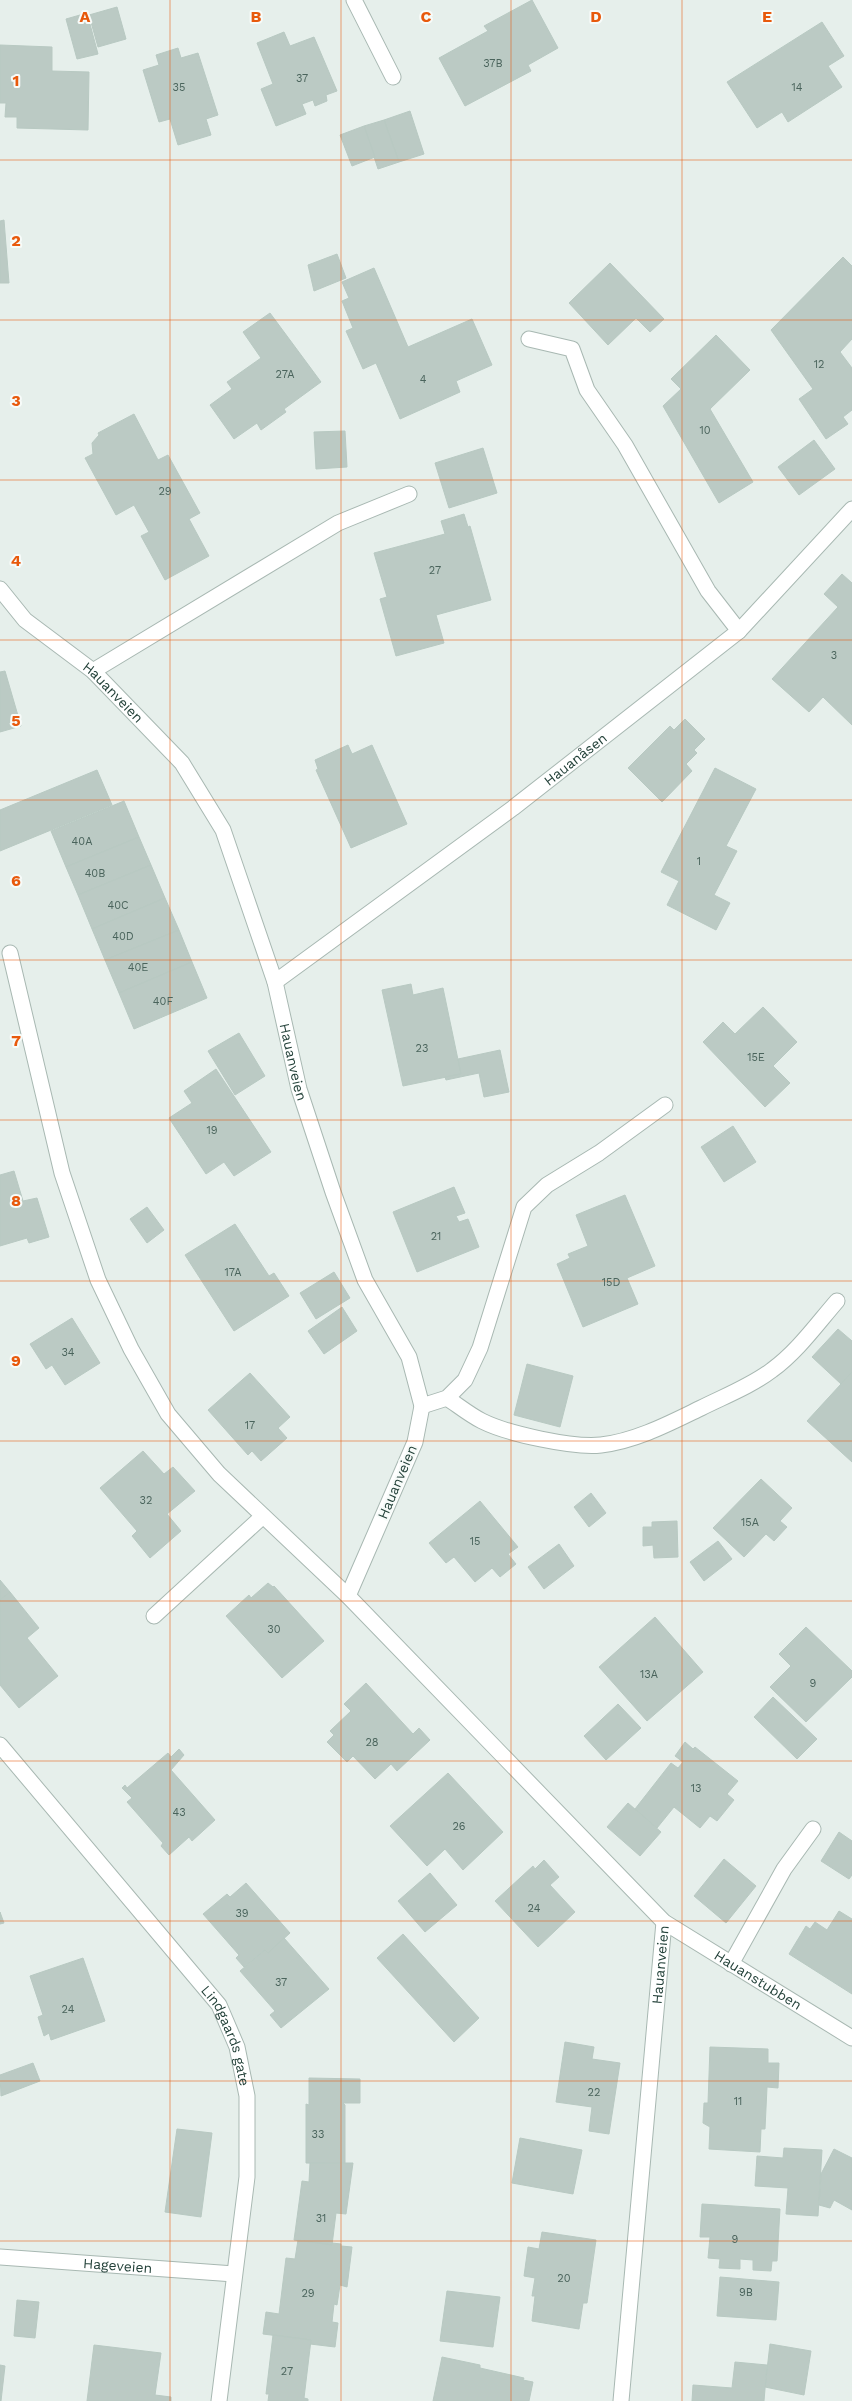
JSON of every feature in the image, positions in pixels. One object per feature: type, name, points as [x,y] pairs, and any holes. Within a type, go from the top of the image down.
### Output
[{"type":"street","points":[[354,0],[393,77]]},
{"type":"street","points":[[529,339],[572,349],[587,390],[625,445],[708,591],[739,631]]},
{"type":"street","points":[[92,671],[338,523],[409,494]]},
{"type":"street","name":"Hauanåsen","points":[[275,982],[512,808],[739,631],[852,509]]},
{"type":"street","name":"Hauanveien","points":[[0,589],[25,620],[92,671],[182,763],[223,830],[275,982],[299,1089],[333,1192],[365,1280],[409,1357],[422,1406],[415,1442],[348,1596]]},
{"type":"street","name":"Hauanveien","points":[[10,953],[62,1172],[98,1280],[131,1349],[168,1414],[219,1474],[348,1596],[664,1922],[621,2401]]},
{"type":"street","points":[[422,1406],[447,1398],[465,1380],[480,1348],[524,1207],[547,1185],[599,1152],[665,1105]]},
{"type":"street","points":[[447,1398],[483,1421],[528,1436],[568,1443],[601,1445],[610,1443],[635,1436],[682,1417],[746,1386],[772,1370],[837,1301]]},
{"type":"street","points":[[154,1616],[263,1516]]},
{"type":"street","name":"Lindgaards gate","points":[[2,1749],[219,2006],[237,2047],[247,2096],[247,2177],[219,2401]]},
{"type":"street","points":[[732,1964],[784,1869],[813,1829]]},
{"type":"street","name":"Hauanstubben","points":[[664,1922],[852,2038]]},
{"type":"street","name":"Hageveien","points":[[0,2257],[234,2274]]},
{"type":"building","points":[[532,0],[558,48],[528,65],[531,71],[465,106],[439,58],[488,31],[484,26]]},
{"type":"building","points":[[117,7],[126,39],[98,47],[89,15]]},
{"type":"building","points":[[87,13],[98,54],[77,59],[66,19]]},
{"type":"building","points":[[822,22],[844,56],[828,66],[842,87],[788,122],[782,112],[757,128],[727,82]]},
{"type":"building","points":[[284,32],[290,46],[314,37],[337,91],[326,95],[327,101],[315,106],[313,100],[302,104],[306,114],[276,126],[261,89],[273,84],[257,43]]},
{"type":"building","points":[[0,45],[52,47],[52,71],[89,72],[88,130],[17,128],[17,117],[5,117],[6,103],[0,103]]},
{"type":"building","points":[[178,48],[181,58],[198,53],[218,115],[206,119],[211,135],[178,145],[170,119],[159,122],[143,70],[159,65],[156,55]]},
{"type":"building","points":[[410,111],[424,154],[399,162],[384,120]]},
{"type":"building","points":[[384,120],[399,162],[378,169],[364,126]]},
{"type":"building","points":[[364,126],[375,157],[352,166],[340,135]]},
{"type":"building","points":[[4,220],[9,283],[0,283],[0,221]]},
{"type":"building","points":[[337,254],[346,278],[314,291],[308,265]]},
{"type":"building","points":[[843,257],[852,266],[852,339],[840,352],[852,368],[852,410],[843,417],[848,424],[826,439],[799,399],[813,389],[771,330]]},
{"type":"building","points":[[610,263],[664,319],[650,332],[636,318],[608,345],[569,303]]},
{"type":"building","points":[[374,268],[408,347],[472,319],[492,365],[456,381],[460,392],[400,419],[376,363],[363,369],[346,331],[353,328],[342,301],[349,298],[342,282]]},
{"type":"building","points":[[270,313],[321,382],[284,409],[286,412],[261,430],[257,423],[234,439],[210,405],[232,389],[227,382],[261,358],[243,332]]},
{"type":"building","points":[[716,335],[750,370],[710,409],[753,482],[719,503],[663,406],[681,389],[671,379]]},
{"type":"building","points":[[134,414],[158,460],[168,455],[200,513],[189,519],[209,556],[165,580],[141,536],[149,532],[134,505],[116,515],[85,458],[93,454],[92,443],[99,435],[98,433]]},
{"type":"building","points":[[345,431],[347,467],[316,469],[314,432]]},
{"type":"building","points":[[814,440],[835,469],[799,495],[778,467]]},
{"type":"building","points":[[483,448],[497,493],[449,508],[435,463]]},
{"type":"building","points":[[464,514],[468,527],[470,526],[491,600],[436,615],[444,643],[396,656],[380,599],[387,597],[374,553],[445,534],[441,521]]},
{"type":"building","points":[[842,574],[852,583],[852,725],[823,697],[809,712],[772,679],[838,607],[824,594]]},
{"type":"building","points":[[5,671],[21,726],[0,732],[0,672]]},
{"type":"building","points":[[685,719],[705,739],[694,750],[697,753],[686,764],[692,771],[662,802],[628,768],[670,726],[674,730]]},
{"type":"building","points":[[348,745],[352,754],[372,745],[407,824],[351,848],[316,770],[318,769],[315,760]]},
{"type":"building","points":[[715,768],[756,789],[726,846],[737,851],[714,895],[730,903],[716,930],[667,905],[679,881],[661,872]]},
{"type":"building","points":[[97,770],[112,805],[0,851],[0,810]]},
{"type":"building","points":[[124,801],[139,837],[66,867],[51,831]]},
{"type":"building","points":[[139,837],[151,865],[78,895],[66,867]]},
{"type":"building","points":[[151,865],[165,898],[92,929],[78,895]]},
{"type":"building","points":[[165,898],[179,930],[105,960],[92,929]]},
{"type":"building","points":[[179,930],[192,962],[119,993],[105,960]]},
{"type":"building","points":[[192,962],[207,998],[134,1029],[119,993]]},
{"type":"building","points":[[411,984],[413,995],[443,988],[461,1074],[403,1086],[382,990]]},
{"type":"building","points":[[763,1007],[797,1042],[773,1066],[790,1083],[765,1107],[703,1042],[723,1022],[735,1034]]},
{"type":"building","points":[[239,1033],[265,1076],[235,1095],[208,1051]]},
{"type":"building","points":[[500,1050],[509,1092],[484,1097],[479,1073],[446,1080],[445,1077],[461,1074],[458,1059]]},
{"type":"building","points":[[216,1069],[271,1152],[234,1176],[224,1162],[206,1174],[169,1118],[192,1103],[184,1091]]},
{"type":"building","points":[[733,1126],[756,1162],[724,1182],[701,1147]]},
{"type":"building","points":[[14,1171],[23,1201],[37,1198],[49,1237],[29,1243],[27,1238],[0,1246],[0,1175]]},
{"type":"building","points":[[454,1187],[465,1213],[456,1216],[459,1222],[468,1219],[479,1247],[417,1272],[393,1212]]},
{"type":"building","points":[[625,1195],[655,1266],[627,1278],[638,1304],[583,1327],[557,1264],[570,1258],[568,1254],[588,1246],[576,1215]]},
{"type":"building","points":[[147,1207],[164,1230],[147,1243],[130,1219]]},
{"type":"building","points":[[235,1224],[269,1276],[274,1273],[289,1296],[234,1331],[185,1255]]},
{"type":"building","points":[[334,1272],[350,1298],[316,1319],[300,1293]]},
{"type":"building","points":[[342,1307],[357,1331],[324,1354],[308,1331]]},
{"type":"building","points":[[72,1318],[100,1363],[65,1385],[52,1365],[46,1369],[30,1344]]},
{"type":"building","points":[[838,1329],[852,1341],[852,1372],[841,1384],[812,1357]]},
{"type":"building","points":[[527,1364],[573,1376],[560,1427],[514,1415]]},
{"type":"building","points":[[852,1372],[852,1462],[807,1421]]},
{"type":"building","points":[[250,1373],[290,1417],[278,1428],[287,1438],[261,1461],[252,1451],[248,1455],[208,1410]]},
{"type":"building","points":[[143,1451],[164,1474],[173,1467],[195,1491],[167,1514],[181,1531],[150,1558],[132,1536],[137,1531],[100,1488]]},
{"type":"building","points":[[761,1479],[792,1508],[780,1521],[787,1527],[774,1541],[766,1534],[744,1557],[713,1528]]},
{"type":"building","points":[[591,1493],[606,1513],[589,1527],[574,1507]]},
{"type":"building","points":[[480,1501],[518,1547],[508,1554],[516,1564],[500,1577],[492,1568],[475,1582],[454,1557],[446,1563],[429,1543]]},
{"type":"building","points":[[677,1521],[678,1557],[654,1558],[653,1545],[643,1546],[643,1527],[652,1527],[652,1522]]},
{"type":"building","points":[[718,1541],[732,1559],[704,1581],[690,1562]]},
{"type":"building","points":[[559,1544],[574,1566],[544,1589],[528,1567]]},
{"type":"building","points":[[0,1580],[10,1592],[0,1600]]},
{"type":"building","points":[[268,1583],[274,1586],[324,1641],[282,1678],[226,1616],[249,1595],[251,1598]]},
{"type":"building","points":[[10,1592],[39,1628],[27,1638],[58,1676],[19,1708],[0,1685],[0,1600]]},
{"type":"building","points":[[655,1617],[703,1672],[647,1721],[599,1667]]},
{"type":"building","points":[[806,1627],[852,1671],[852,1677],[806,1722],[770,1687],[791,1666],[779,1654]]},
{"type":"building","points":[[366,1683],[413,1734],[419,1728],[430,1740],[397,1771],[391,1764],[375,1779],[353,1756],[347,1762],[327,1742],[334,1735],[330,1731],[351,1711],[344,1704]]},
{"type":"building","points":[[773,1697],[817,1739],[797,1759],[754,1717]]},
{"type":"building","points":[[618,1704],[641,1728],[606,1760],[584,1736]]},
{"type":"building","points":[[685,1742],[693,1749],[695,1747],[738,1781],[727,1794],[734,1800],[717,1821],[710,1816],[700,1828],[674,1807],[657,1828],[635,1809],[671,1763],[678,1768],[683,1762],[675,1756]]},
{"type":"building","points":[[179,1749],[184,1755],[171,1770],[215,1820],[192,1841],[189,1837],[169,1855],[161,1846],[163,1843],[127,1802],[132,1798],[122,1788],[125,1785],[127,1788],[168,1753],[171,1757]]},
{"type":"building","points":[[448,1773],[503,1832],[463,1870],[445,1849],[427,1866],[390,1826]]},
{"type":"building","points":[[628,1803],[661,1832],[640,1856],[607,1827]]},
{"type":"building","points":[[839,1832],[852,1841],[852,1875],[849,1879],[821,1861]]},
{"type":"building","points":[[724,1859],[756,1886],[726,1923],[694,1896]]},
{"type":"building","points":[[544,1860],[559,1877],[550,1885],[575,1912],[538,1947],[495,1901],[533,1866],[535,1869]]},
{"type":"building","points":[[430,1873],[457,1905],[425,1932],[398,1901]]},
{"type":"building","points":[[246,1883],[290,1933],[268,1953],[265,1950],[244,1967],[236,1958],[239,1955],[203,1914],[227,1894],[230,1897]]},
{"type":"building","points":[[839,1911],[852,1919],[852,1994],[789,1954],[806,1926],[810,1929],[815,1922],[827,1930]]},
{"type":"building","points":[[0,1912],[4,1923],[0,1924]]},
{"type":"building","points":[[403,1934],[479,2018],[454,2042],[377,1958]]},
{"type":"building","points":[[284,1938],[329,1989],[281,2028],[270,2015],[275,2011],[240,1971],[265,1950],[268,1953]]},
{"type":"building","points":[[83,1958],[105,2021],[51,2040],[49,2033],[44,2036],[38,2017],[43,2015],[30,1976]]},
{"type":"building","points":[[565,2042],[594,2047],[592,2059],[620,2063],[609,2134],[589,2131],[592,2107],[556,2102]]},
{"type":"building","points":[[710,2047],[768,2049],[768,2063],[779,2063],[778,2088],[767,2087],[765,2129],[761,2129],[760,2152],[709,2149],[710,2127],[703,2123],[704,2103],[708,2103]]},
{"type":"building","points":[[33,2063],[40,2081],[1,2096],[0,2075]]},
{"type":"building","points":[[309,2078],[360,2079],[360,2103],[343,2103],[345,2105],[345,2164],[306,2163],[306,2104],[309,2105]]},
{"type":"building","points":[[177,2129],[212,2133],[201,2217],[165,2212]]},
{"type":"building","points":[[520,2138],[582,2150],[573,2194],[512,2183]]},
{"type":"building","points":[[784,2148],[822,2150],[818,2216],[786,2214],[788,2188],[755,2186],[757,2156],[783,2158]]},
{"type":"building","points":[[834,2149],[852,2158],[852,2210],[834,2200],[830,2208],[819,2205],[821,2174]]},
{"type":"building","points":[[310,2163],[353,2163],[346,2214],[336,2213],[332,2245],[294,2240],[302,2181],[309,2182]]},
{"type":"building","points":[[702,2204],[780,2209],[777,2261],[772,2261],[771,2271],[753,2270],[753,2260],[740,2259],[740,2269],[719,2268],[720,2259],[708,2258],[710,2237],[700,2237]]},
{"type":"building","points":[[542,2232],[596,2240],[587,2303],[583,2303],[579,2329],[532,2321],[535,2296],[532,2296],[535,2278],[524,2276],[528,2247],[539,2249]]},
{"type":"building","points":[[298,2240],[332,2245],[332,2243],[341,2244],[341,2246],[352,2247],[347,2287],[340,2285],[337,2305],[334,2304],[332,2322],[338,2323],[335,2347],[310,2344],[311,2340],[263,2334],[266,2312],[279,2314],[286,2258],[295,2259]]},
{"type":"building","points":[[720,2277],[779,2282],[776,2320],[717,2316]]},
{"type":"building","points":[[447,2291],[500,2297],[493,2347],[440,2341]]},
{"type":"building","points":[[17,2300],[39,2302],[35,2338],[14,2336]]},
{"type":"building","points":[[273,2335],[311,2340],[304,2398],[308,2399],[308,2401],[268,2401],[269,2394],[266,2394]]},
{"type":"building","points":[[770,2344],[811,2351],[804,2395],[765,2387]]},
{"type":"building","points":[[94,2345],[161,2353],[155,2395],[171,2397],[171,2401],[87,2401]]},
{"type":"building","points":[[442,2357],[480,2365],[480,2368],[524,2378],[523,2380],[533,2382],[529,2401],[433,2401]]},
{"type":"building","points":[[735,2362],[767,2365],[764,2401],[692,2401],[693,2385],[732,2388]]},
{"type":"building","points":[[0,2365],[5,2366],[1,2401],[0,2401]]}]
